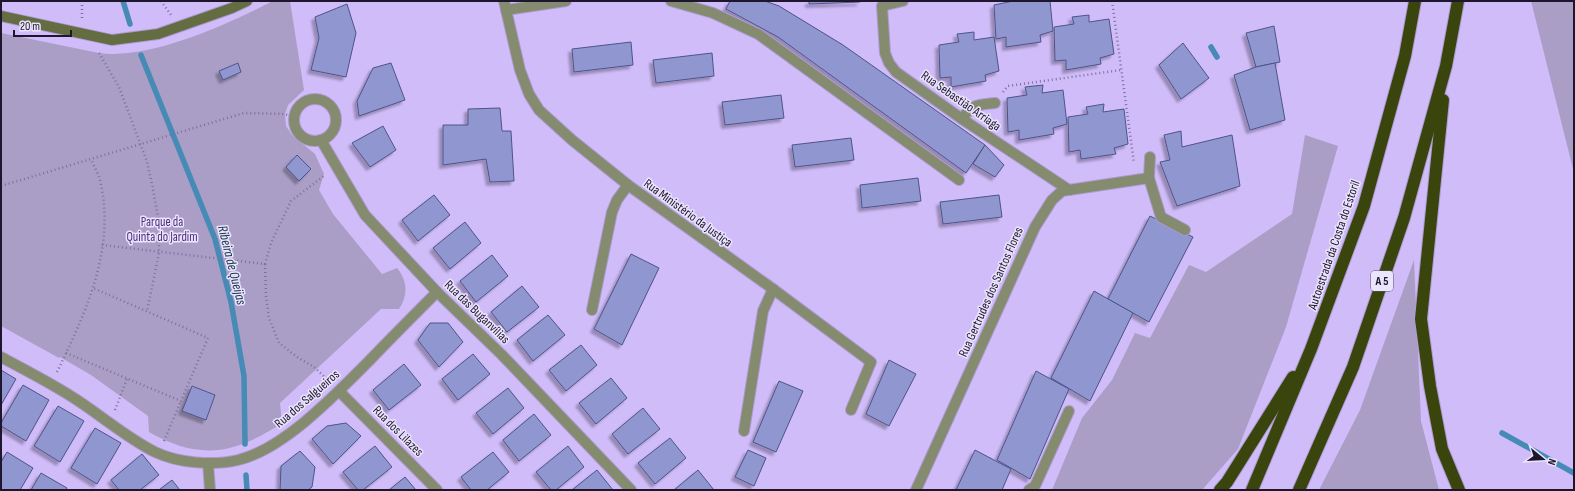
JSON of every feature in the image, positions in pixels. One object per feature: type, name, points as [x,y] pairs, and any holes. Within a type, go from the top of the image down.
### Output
[{"type":"highway","name":"Autoestrada da Costa do Estoril","points":[[1252,490],[1311,349],[1364,206],[1405,56],[1415,1]]},
{"type":"highway","name":"A 5","points":[[1299,490],[1353,367],[1404,218],[1446,66],[1458,1]]},
{"type":"highway","points":[[1446,66],[1421,319],[1430,386],[1442,449],[1460,490]]},
{"type":"highway","points":[[1220,490],[1227,482],[1311,349]]},
{"type":"street","points":[[1,16],[112,40],[158,34],[232,8],[247,1]]},
{"type":"street","name":"Rua Ministério da Justiça","points":[[566,1],[505,5],[520,70],[529,94],[540,110],[572,140],[628,185],[773,289],[871,362],[851,410]]},
{"type":"street","points":[[671,1],[713,13],[758,34],[959,180]]},
{"type":"street","name":"Rua Sebastião Arriaga","points":[[903,1],[882,6],[885,53],[889,63],[896,72],[962,119],[1069,190]]},
{"type":"street","points":[[319,99],[331,106],[334,112],[335,126],[332,132],[321,140],[308,140],[302,136],[295,124],[294,118],[300,105],[306,101],[319,99]]},
{"type":"street","points":[[962,119],[969,109],[975,106],[995,103]]},
{"type":"street","name":"Rua das Buganvílias","points":[[321,140],[365,215],[437,292],[502,355],[631,490]]},
{"type":"street","points":[[1150,157],[1149,178],[1161,217],[1185,230]]},
{"type":"street","name":"Rua Gertrudes dos Santos Flores","points":[[916,490],[1036,227],[1052,200],[1062,191],[1149,178]]},
{"type":"street","points":[[592,310],[612,212],[617,200],[628,185]]},
{"type":"street","points":[[744,431],[763,311],[773,289]]},
{"type":"street","name":"Rua dos Salgueiros","points":[[1,357],[76,400],[135,440],[159,453],[179,460],[208,463],[238,460],[264,450],[294,430],[339,391],[437,292]]},
{"type":"street","name":"Rua dos Lilazes","points":[[339,391],[437,490]]},
{"type":"street","points":[[1029,490],[1034,486],[1069,411]]},
{"type":"street","points":[[208,463],[210,490]]},
{"type":"path","points":[[1112,1],[1120,70],[1136,179]]},
{"type":"path","points":[[100,37],[99,53],[119,87],[147,162],[154,192],[159,223],[159,253],[147,311]]},
{"type":"path","points":[[995,103],[1008,86],[1120,70]]},
{"type":"path","points":[[1,186],[244,113],[285,114],[294,118]]},
{"type":"path","points":[[51,385],[87,306],[93,288],[102,245],[104,206],[101,183],[91,159]]},
{"type":"path","points":[[336,166],[291,201],[271,243],[265,264],[266,296],[269,318],[279,343],[297,357],[314,367],[339,391]]},
{"type":"path","points":[[102,245],[159,253],[265,264]]},
{"type":"path","points":[[93,288],[208,338],[159,453]]},
{"type":"path","points":[[66,353],[181,401]]},
{"type":"path","points":[[109,422],[127,379]]},
{"type":"green space","name":"Parque da Quinta do Jardim","points":[[273,1],[290,1],[304,90],[288,105],[285,114],[286,126],[292,135],[315,154],[324,174],[319,190],[333,214],[382,274],[397,268],[401,273],[406,288],[404,299],[399,309],[381,309],[280,403],[282,423],[249,442],[217,450],[201,450],[167,441],[149,432],[148,416],[91,375],[1,326],[1,33],[99,53],[119,54],[165,46],[234,20]]},
{"type":"green space","points":[[1531,1],[1574,1],[1574,173]]},
{"type":"green space","points":[[1305,135],[1338,146],[1286,327],[1238,449],[1202,490],[1052,490],[1082,418],[1112,380],[1135,333],[1150,338],[1189,265],[1206,272],[1292,214]]},
{"type":"green space","points":[[1414,260],[1421,421],[1439,490],[1319,490],[1360,410]]},
{"type":"building","points":[[730,1],[765,1],[779,6],[843,45],[985,145],[966,173],[778,37],[726,9]]},
{"type":"building","points":[[809,1],[860,1],[860,2],[809,4]]},
{"type":"building","points":[[1013,1],[1050,1],[1053,31],[1040,35],[1041,42],[1006,47],[1006,37],[996,39],[994,5]]},
{"type":"building","points":[[347,4],[356,33],[346,77],[311,70],[319,38],[315,17]]},
{"type":"building","points":[[1089,15],[1089,22],[1109,19],[1114,54],[1100,58],[1101,64],[1066,70],[1066,60],[1055,61],[1054,27],[1074,24],[1072,17]]},
{"type":"building","points":[[1274,26],[1280,62],[1256,67],[1246,33]]},
{"type":"building","points":[[974,32],[974,40],[994,37],[999,71],[985,75],[986,81],[951,87],[951,77],[940,78],[939,45],[959,42],[957,34]]},
{"type":"building","points":[[631,42],[633,65],[574,72],[572,49]]},
{"type":"building","points":[[1183,43],[1209,78],[1181,99],[1159,65]]},
{"type":"building","points":[[712,53],[714,76],[656,83],[653,60]]},
{"type":"building","points":[[238,63],[241,72],[223,80],[219,71]]},
{"type":"building","points":[[391,63],[405,100],[359,116],[357,101],[373,68]]},
{"type":"building","points":[[1275,63],[1285,120],[1250,130],[1234,75],[1256,67]]},
{"type":"building","points":[[1043,85],[1042,93],[1063,90],[1067,124],[1053,128],[1054,134],[1019,140],[1019,130],[1008,132],[1007,98],[1027,95],[1025,87]]},
{"type":"building","points":[[781,95],[784,118],[725,125],[722,102]]},
{"type":"building","points":[[1104,104],[1103,112],[1124,109],[1128,144],[1114,148],[1116,154],[1081,159],[1080,150],[1069,152],[1068,117],[1088,114],[1086,107]]},
{"type":"building","points":[[500,108],[502,131],[511,131],[514,181],[490,182],[486,159],[443,165],[443,125],[468,125],[468,109]]},
{"type":"building","points":[[383,126],[396,150],[370,167],[352,143]]},
{"type":"building","points":[[1181,131],[1182,147],[1232,135],[1240,186],[1177,206],[1160,162],[1170,160],[1164,135]]},
{"type":"building","points":[[851,138],[854,160],[795,167],[792,145]]},
{"type":"building","points":[[985,145],[1004,165],[995,177],[973,164]]},
{"type":"building","points":[[297,155],[311,169],[299,181],[286,167]]},
{"type":"building","points":[[918,178],[921,201],[862,208],[860,185]]},
{"type":"building","points":[[434,195],[450,215],[418,241],[402,220]]},
{"type":"building","points":[[999,195],[1002,217],[943,224],[940,202]]},
{"type":"building","points":[[1150,216],[1193,237],[1149,322],[1108,299]]},
{"type":"building","points":[[465,222],[481,243],[450,269],[433,248]]},
{"type":"building","points":[[631,254],[659,268],[622,345],[594,329]]},
{"type":"building","points":[[492,255],[508,276],[476,302],[460,281]]},
{"type":"building","points":[[522,286],[539,307],[507,332],[491,312]]},
{"type":"building","points":[[1094,291],[1133,313],[1090,401],[1051,378]]},
{"type":"building","points":[[548,315],[565,335],[533,361],[517,340]]},
{"type":"building","points":[[430,323],[448,323],[463,342],[439,367],[418,340]]},
{"type":"building","points":[[581,345],[597,365],[566,391],[549,370]]},
{"type":"building","points":[[473,354],[490,374],[458,400],[442,379]]},
{"type":"building","points":[[889,360],[916,374],[889,426],[866,414]]},
{"type":"building","points":[[404,364],[421,385],[389,410],[373,390]]},
{"type":"building","points":[[1,370],[16,379],[1,405]]},
{"type":"building","points":[[1036,371],[1069,389],[1030,479],[997,460]]},
{"type":"building","points":[[611,378],[627,398],[596,424],[579,403]]},
{"type":"building","points":[[779,381],[803,391],[776,452],[753,442]]},
{"type":"building","points":[[23,385],[49,400],[26,441],[1,426],[1,423]]},
{"type":"building","points":[[192,386],[215,395],[206,420],[182,411]]},
{"type":"building","points":[[508,388],[524,408],[493,434],[476,413]]},
{"type":"building","points":[[58,406],[84,421],[60,462],[34,446]]},
{"type":"building","points":[[643,408],[660,429],[628,454],[612,434]]},
{"type":"building","points":[[534,414],[551,435],[519,461],[503,440]]},
{"type":"building","points":[[346,423],[361,436],[333,464],[312,439],[327,426]]},
{"type":"building","points":[[95,428],[121,443],[97,484],[71,468]]},
{"type":"building","points":[[670,438],[686,458],[655,484],[638,463]]},
{"type":"building","points":[[375,446],[392,467],[363,490],[358,490],[343,472]]},
{"type":"building","points":[[568,446],[584,467],[556,490],[551,490],[536,472]]},
{"type":"building","points":[[748,450],[766,458],[754,486],[735,477]]},
{"type":"building","points":[[975,450],[1011,469],[1002,490],[956,490]]},
{"type":"building","points":[[300,451],[315,467],[312,487],[308,490],[280,490],[281,466]]},
{"type":"building","points":[[7,452],[33,468],[20,490],[1,490],[1,462]]},
{"type":"building","points":[[493,452],[509,472],[487,490],[471,490],[461,477]]},
{"type":"building","points":[[142,454],[159,475],[140,490],[119,490],[111,480]]},
{"type":"building","points":[[597,470],[613,490],[572,490]]},
{"type":"building","points":[[698,470],[714,490],[674,490]]},
{"type":"building","points":[[41,473],[67,488],[66,490],[31,490]]},
{"type":"building","points":[[405,477],[416,490],[389,490]]},
{"type":"building","points":[[172,480],[180,490],[159,490]]},
{"type":"waterway","name":"Ribeira de Queijas","points":[[123,1],[130,24]]},
{"type":"waterway","points":[[1211,47],[1217,57]]},
{"type":"waterway","name":"Ribeira de Queijas","points":[[141,55],[215,239],[231,302],[244,376],[245,444]]},
{"type":"waterway","points":[[1502,433],[1574,473]]},
{"type":"waterway","name":"Ribeira de Queijas","points":[[246,475],[247,490]]}]
